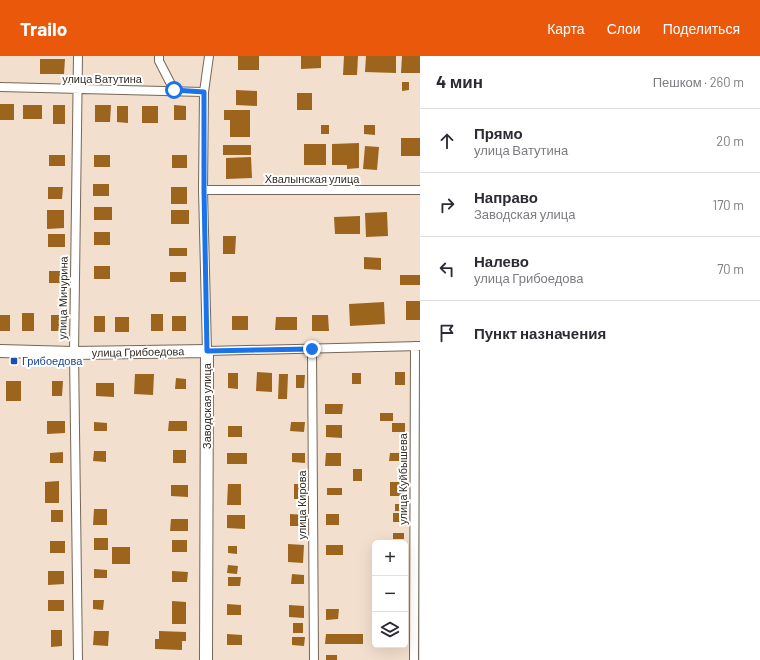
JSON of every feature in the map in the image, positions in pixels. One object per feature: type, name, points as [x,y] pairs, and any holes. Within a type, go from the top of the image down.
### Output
[{"type":"street","name":"улица Мичурина","points":[[78,56],[74,353],[78,660]]},
{"type":"street","points":[[159,56],[159,61],[174,90]]},
{"type":"street","name":"Заводская улица","points":[[206,660],[207,351],[204,92],[209,56]]},
{"type":"street","name":"улица Ватутина","points":[[0,87],[77,90],[174,90],[204,92]]},
{"type":"street","name":"Хвалынская улица","points":[[204,190],[420,190]]},
{"type":"street","name":"улица Грибоедова","points":[[0,351],[74,353],[418,346]]},
{"type":"street","name":"улица Куйбышева","points":[[414,660],[418,346]]},
{"type":"street","name":"улица Кирова","points":[[312,349],[314,660]]},
{"type":"building","points":[[238,56],[259,56],[259,70],[238,70]]},
{"type":"building","points":[[301,56],[321,56],[321,68],[301,69]]},
{"type":"building","points":[[344,56],[358,56],[357,75],[343,75]]},
{"type":"building","points":[[366,56],[396,56],[396,73],[365,72]]},
{"type":"building","points":[[402,56],[420,56],[420,73],[401,73]]},
{"type":"building","points":[[40,59],[65,59],[64,74],[40,74]]},
{"type":"building","points":[[402,82],[409,82],[409,90],[402,91]]},
{"type":"building","points":[[236,90],[257,91],[257,106],[236,105]]},
{"type":"building","points":[[297,93],[312,93],[312,110],[297,110]]},
{"type":"building","points":[[0,104],[14,104],[14,120],[0,120]]},
{"type":"building","points":[[23,105],[42,105],[42,119],[23,119]]},
{"type":"building","points":[[53,105],[65,105],[65,124],[53,124]]},
{"type":"building","points":[[95,105],[111,105],[110,122],[95,122]]},
{"type":"building","points":[[174,105],[186,106],[186,120],[174,120]]},
{"type":"building","points":[[117,106],[128,106],[128,123],[117,122]]},
{"type":"building","points":[[142,106],[158,106],[158,123],[142,123]]},
{"type":"building","points":[[224,110],[250,110],[250,137],[230,137],[230,120],[224,120]]},
{"type":"building","points":[[321,125],[329,125],[329,134],[321,134]]},
{"type":"building","points":[[364,125],[375,125],[375,135],[364,134]]},
{"type":"building","points":[[401,138],[420,138],[420,156],[401,156]]},
{"type":"building","points":[[359,143],[359,168],[347,169],[347,165],[332,165],[332,144]]},
{"type":"building","points":[[304,144],[326,144],[326,165],[304,165]]},
{"type":"building","points":[[223,145],[251,145],[251,155],[223,155]]},
{"type":"building","points":[[365,146],[379,147],[377,170],[363,169]]},
{"type":"building","points":[[49,155],[65,155],[65,166],[49,166]]},
{"type":"building","points":[[94,155],[110,155],[110,167],[94,167]]},
{"type":"building","points":[[172,155],[187,155],[187,168],[172,168]]},
{"type":"building","points":[[251,157],[252,178],[226,179],[226,158]]},
{"type":"building","points":[[93,184],[109,184],[109,196],[93,196]]},
{"type":"building","points":[[48,187],[63,187],[62,199],[48,199]]},
{"type":"building","points":[[171,187],[187,187],[187,204],[171,204]]},
{"type":"building","points":[[94,207],[112,207],[112,220],[94,220]]},
{"type":"building","points":[[47,210],[64,210],[64,228],[47,229]]},
{"type":"building","points":[[171,210],[189,210],[189,224],[171,224]]},
{"type":"building","points":[[387,212],[388,236],[366,237],[365,213]]},
{"type":"building","points":[[360,216],[360,234],[335,234],[334,217]]},
{"type":"building","points":[[94,232],[110,232],[110,245],[94,245]]},
{"type":"building","points":[[48,234],[65,234],[65,247],[48,247]]},
{"type":"building","points":[[223,236],[236,236],[235,254],[223,254]]},
{"type":"building","points":[[169,248],[187,248],[187,256],[169,256]]},
{"type":"building","points":[[364,257],[381,258],[381,270],[364,269]]},
{"type":"building","points":[[94,266],[110,266],[110,279],[94,279]]},
{"type":"building","points":[[49,271],[64,271],[64,283],[49,283]]},
{"type":"building","points":[[170,272],[186,272],[186,282],[170,282]]},
{"type":"building","points":[[400,275],[420,275],[420,285],[400,285]]},
{"type":"building","points":[[406,301],[420,301],[420,320],[406,320]]},
{"type":"building","points":[[384,302],[385,324],[350,326],[349,304]]},
{"type":"building","points":[[22,313],[34,313],[34,331],[22,331]]},
{"type":"building","points":[[151,314],[163,314],[163,331],[151,331]]},
{"type":"building","points":[[0,315],[10,315],[10,331],[0,331]]},
{"type":"building","points":[[51,315],[65,315],[65,331],[51,331]]},
{"type":"building","points":[[312,315],[328,315],[329,331],[312,331]]},
{"type":"building","points":[[94,316],[105,316],[105,332],[94,332]]},
{"type":"building","points":[[172,316],[186,316],[186,331],[172,331]]},
{"type":"building","points":[[232,316],[248,316],[248,330],[232,330]]},
{"type":"building","points":[[115,317],[129,317],[129,332],[115,332]]},
{"type":"building","points":[[276,317],[297,317],[297,330],[275,330]]},
{"type":"building","points":[[257,372],[272,373],[272,392],[256,391]]},
{"type":"building","points":[[395,372],[405,372],[405,385],[395,385]]},
{"type":"building","points":[[228,373],[238,373],[238,389],[228,388]]},
{"type":"building","points":[[352,373],[361,373],[361,384],[352,384]]},
{"type":"building","points":[[135,374],[154,374],[153,395],[134,394]]},
{"type":"building","points":[[279,374],[288,374],[287,399],[278,399]]},
{"type":"building","points":[[296,375],[305,375],[304,388],[296,388]]},
{"type":"building","points":[[176,378],[186,379],[186,389],[175,389]]},
{"type":"building","points":[[6,381],[21,381],[21,401],[6,401]]},
{"type":"building","points":[[52,381],[63,381],[62,396],[52,396]]},
{"type":"building","points":[[96,383],[114,383],[114,397],[96,396]]},
{"type":"building","points":[[325,404],[343,404],[342,414],[325,414]]},
{"type":"building","points":[[380,413],[393,413],[393,421],[380,421]]},
{"type":"building","points":[[47,421],[65,421],[65,433],[47,434]]},
{"type":"building","points":[[169,421],[187,421],[187,431],[168,431]]},
{"type":"building","points":[[94,422],[107,423],[107,431],[94,431]]},
{"type":"building","points":[[291,422],[305,422],[304,432],[290,431]]},
{"type":"building","points":[[392,423],[405,423],[405,432],[392,432]]},
{"type":"building","points":[[326,425],[342,425],[342,438],[326,437]]},
{"type":"building","points":[[228,426],[242,426],[242,437],[228,437]]},
{"type":"building","points":[[173,450],[186,450],[186,463],[173,463]]},
{"type":"building","points":[[94,451],[106,451],[106,462],[93,461]]},
{"type":"building","points":[[63,452],[63,463],[50,463],[50,453]]},
{"type":"building","points":[[227,453],[247,453],[247,464],[227,464]]},
{"type":"building","points":[[292,453],[305,453],[305,463],[292,462]]},
{"type":"building","points":[[326,453],[341,453],[341,466],[325,466]]},
{"type":"building","points":[[390,453],[403,453],[403,461],[389,461]]},
{"type":"building","points":[[353,469],[362,469],[362,481],[353,481]]},
{"type":"building","points":[[59,481],[59,503],[45,503],[45,482]]},
{"type":"building","points":[[390,482],[404,482],[404,496],[390,496]]},
{"type":"building","points":[[228,484],[241,484],[241,505],[227,505]]},
{"type":"building","points":[[294,484],[305,484],[305,499],[294,499]]},
{"type":"building","points":[[171,485],[188,485],[188,497],[171,496]]},
{"type":"building","points":[[327,488],[342,488],[342,495],[327,495]]},
{"type":"building","points":[[395,504],[403,504],[403,511],[395,511]]},
{"type":"building","points":[[94,509],[107,509],[107,525],[93,525]]},
{"type":"building","points":[[51,510],[63,510],[63,522],[51,522]]},
{"type":"building","points":[[393,513],[405,513],[405,522],[393,522]]},
{"type":"building","points":[[290,514],[305,515],[304,526],[290,526]]},
{"type":"building","points":[[326,514],[339,514],[339,525],[326,525]]},
{"type":"building","points":[[227,515],[245,515],[245,529],[227,528]]},
{"type":"building","points":[[171,519],[188,519],[188,531],[170,531]]},
{"type":"building","points":[[393,533],[404,533],[404,539],[393,539]]},
{"type":"building","points":[[94,538],[108,538],[108,550],[94,550]]},
{"type":"building","points":[[172,540],[187,540],[187,552],[172,552]]},
{"type":"building","points":[[50,541],[65,541],[65,553],[50,553]]},
{"type":"building","points":[[288,544],[304,545],[303,563],[288,562]]},
{"type":"building","points":[[326,545],[343,545],[343,555],[326,555]]},
{"type":"building","points":[[228,546],[237,546],[237,554],[228,553]]},
{"type":"building","points":[[112,547],[130,547],[130,564],[112,564]]},
{"type":"building","points":[[228,565],[238,566],[237,574],[227,573]]},
{"type":"building","points":[[94,569],[107,570],[107,578],[94,578]]},
{"type":"building","points":[[48,571],[64,571],[64,584],[48,585]]},
{"type":"building","points":[[172,571],[188,572],[187,582],[172,582]]},
{"type":"building","points":[[292,574],[304,575],[304,584],[291,584]]},
{"type":"building","points":[[228,577],[241,577],[240,586],[228,586]]},
{"type":"building","points":[[48,600],[64,600],[64,611],[48,611]]},
{"type":"building","points":[[93,600],[104,600],[103,610],[93,609]]},
{"type":"building","points":[[172,601],[186,602],[186,624],[172,624]]},
{"type":"building","points":[[227,604],[241,605],[241,615],[227,615]]},
{"type":"building","points":[[289,605],[304,606],[304,618],[289,617]]},
{"type":"building","points":[[326,609],[339,609],[338,619],[326,620]]},
{"type":"building","points":[[293,623],[303,623],[303,633],[293,633]]},
{"type":"building","points":[[51,630],[62,630],[62,646],[51,647]]},
{"type":"building","points":[[94,631],[109,631],[108,646],[93,645]]},
{"type":"building","points":[[159,631],[186,632],[186,641],[182,641],[182,650],[155,649],[155,639],[159,639]]},
{"type":"building","points":[[227,634],[242,635],[242,645],[227,645]]},
{"type":"building","points":[[326,634],[363,634],[363,644],[325,644]]},
{"type":"building","points":[[292,637],[305,637],[304,646],[292,645]]},
{"type":"building","points":[[326,655],[337,655],[337,660],[326,660]]},
{"type":"place","name":"Грибоедова","points":[[14,361]]},
{"type":"route","points":[[174,90],[204,92],[207,351],[312,349]]}]
